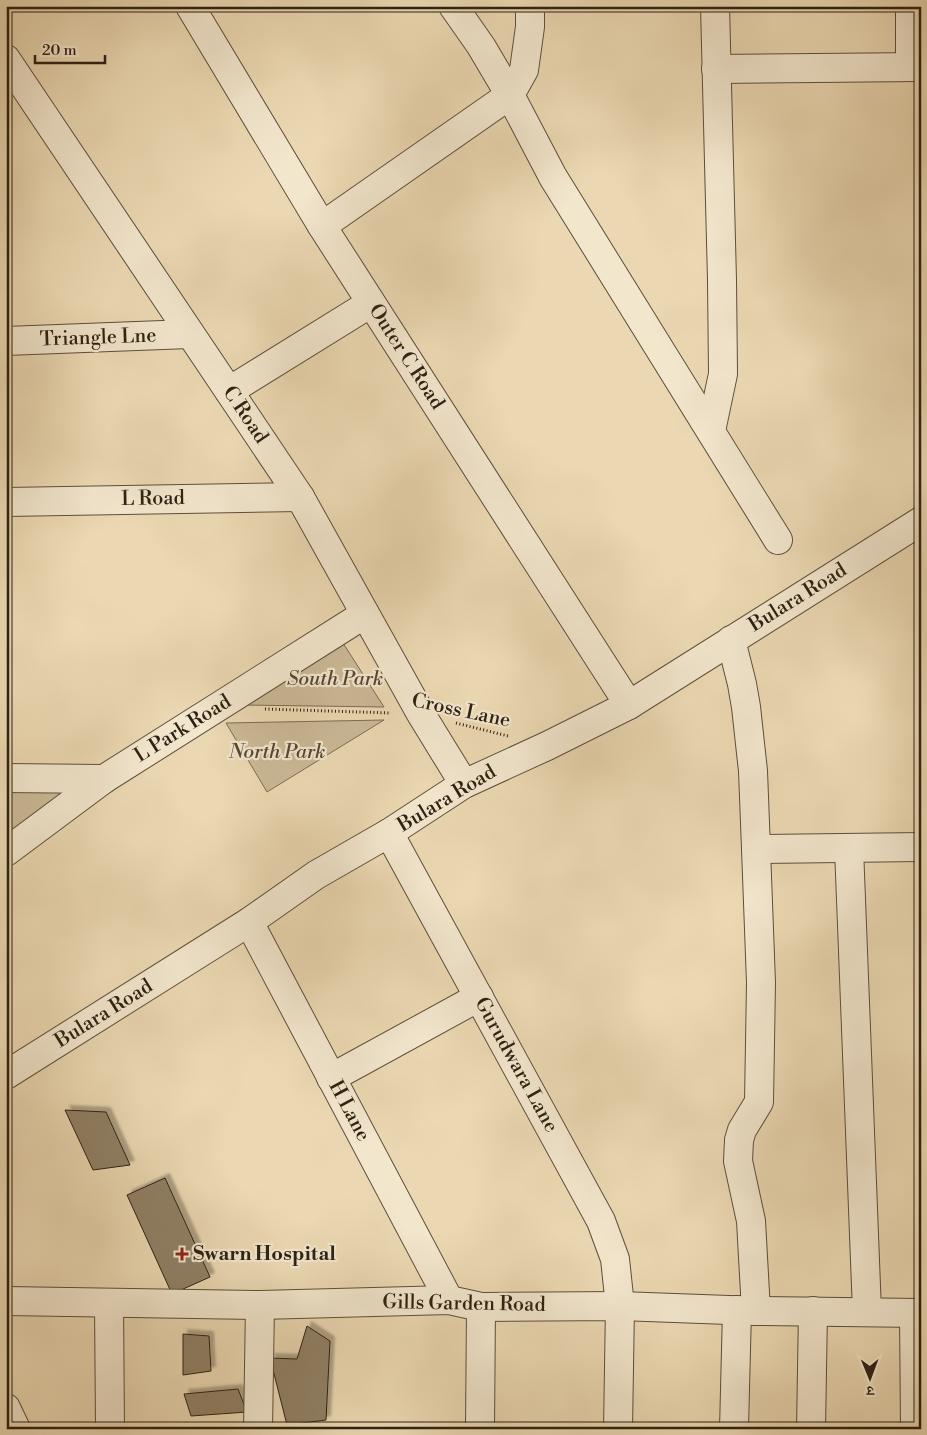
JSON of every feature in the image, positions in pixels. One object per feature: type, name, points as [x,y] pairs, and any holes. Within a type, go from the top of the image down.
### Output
[{"type":"street","name":"Outer C Road","points":[[190,6],[322,226],[629,705]]},
{"type":"street","points":[[453,6],[481,46],[553,177],[778,540]]},
{"type":"street","points":[[322,226],[510,96],[524,70],[530,27],[530,6]]},
{"type":"street","points":[[711,431],[722,374],[722,280],[715,6]]},
{"type":"street","points":[[716,69],[916,67],[910,6]]},
{"type":"street","name":"C Road","points":[[6,58],[300,497],[421,714],[464,784]]},
{"type":"street","points":[[228,392],[371,303]]},
{"type":"street","name":"Triangle Lne","points":[[6,342],[190,334]]},
{"type":"street","name":"L Road","points":[[6,502],[300,497]]},
{"type":"street","name":"Bulara Road","points":[[6,1075],[249,922],[316,875],[389,833],[464,784],[547,746],[629,705],[921,521]]},
{"type":"street","name":"L Park Road","points":[[6,852],[104,779],[365,614]]},
{"type":"street","points":[[731,640],[746,707],[753,771],[760,983],[759,1102],[742,1130],[739,1140],[738,1161],[751,1221],[746,1311],[734,1429]]},
{"type":"street","points":[[6,778],[104,779]]},
{"type":"street","name":"Gurudwara Lane","points":[[389,833],[601,1221],[615,1259],[620,1306],[618,1429]]},
{"type":"street","points":[[756,849],[921,847]]},
{"type":"street","points":[[849,848],[867,1312]]},
{"type":"street","name":"H Lane","points":[[249,922],[449,1300]]},
{"type":"street","points":[[331,1078],[479,997]]},
{"type":"street","name":"Gills Garden Road","points":[[6,1302],[260,1305],[449,1300],[481,1307],[620,1306],[746,1311],[918,1313]]},
{"type":"street","points":[[109,1303],[110,1429]]},
{"type":"street","points":[[258,1429],[260,1305]]},
{"type":"street","points":[[480,1429],[481,1307]]},
{"type":"street","points":[[812,1429],[813,1311]]},
{"type":"street","points":[[915,1429],[918,1313]]},
{"type":"street","points":[[6,1408],[16,1429]]},
{"type":"path","name":"Cross Lane","points":[[256,708],[421,714],[508,736]]},
{"type":"green space","name":"South Park","points":[[343,643],[384,707],[242,705]]},
{"type":"green space","name":"North Park","points":[[384,720],[267,792],[226,723]]},
{"type":"green space","points":[[81,788],[6,839],[6,789]]},
{"type":"building","points":[[65,1110],[106,1112],[130,1165],[93,1170]]},
{"type":"building","points":[[165,1178],[210,1277],[172,1294],[127,1195]]},
{"type":"building","points":[[307,1326],[330,1341],[326,1420],[287,1425],[270,1358],[297,1359]]},
{"type":"building","points":[[183,1334],[209,1336],[211,1371],[183,1375]]},
{"type":"building","points":[[238,1389],[247,1412],[191,1416],[184,1394]]},
{"type":"place","name":"Swarn Hospital","points":[[182,1254]]}]
